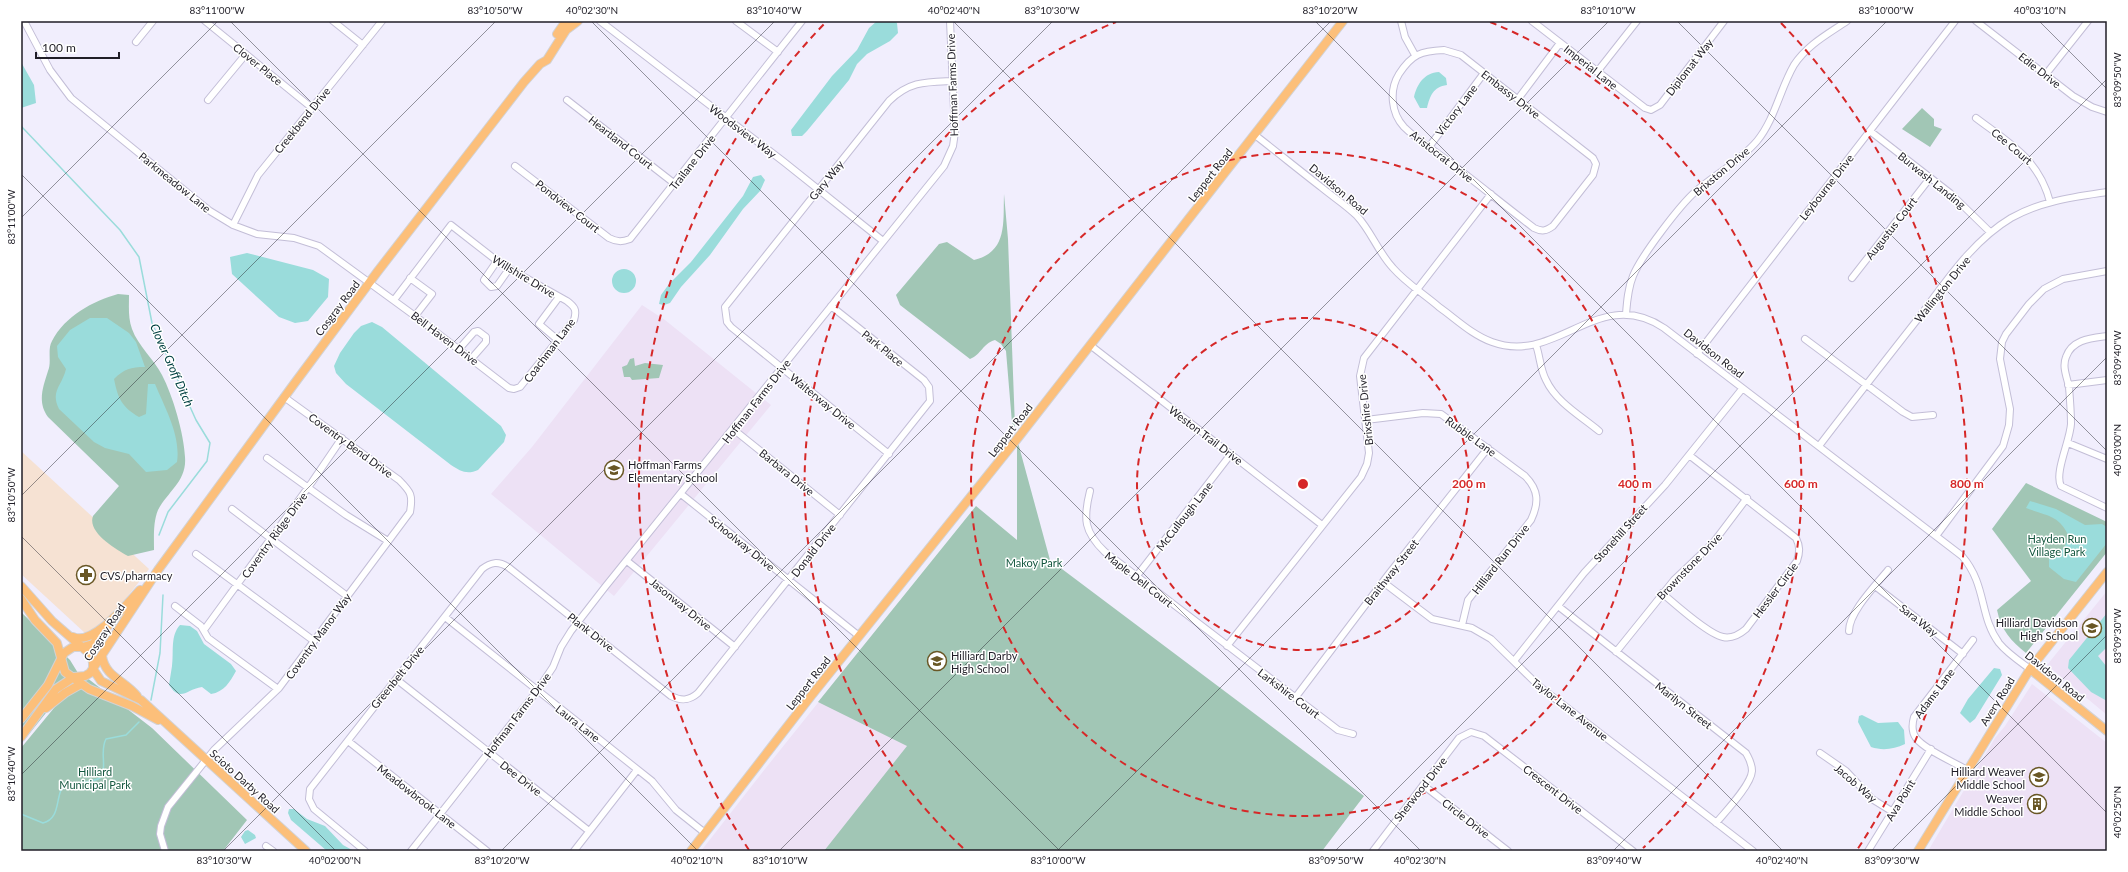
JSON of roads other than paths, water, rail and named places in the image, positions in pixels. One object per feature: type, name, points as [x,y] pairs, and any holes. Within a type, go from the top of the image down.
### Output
[{"type":"main road","name":"Cosgray Road","points":[[540,64],[542,56],[566,21]]},
{"type":"main road","name":"Cosgray Road","points":[[21,738],[56,689],[74,677],[86,676],[93,669],[158,570],[369,283],[519,88],[540,64],[547,60],[566,30],[578,21]]},
{"type":"main road","name":"Leppert Road","points":[[691,851],[1255,135],[1343,21]]},
{"type":"main road","name":"Cosgray Road","points":[[62,657],[68,649],[93,644],[158,570]]},
{"type":"main road","name":"Avery Road","points":[[1918,851],[2030,669],[2107,572]]},
{"type":"main road","name":"Scioto Darby Road","points":[[21,586],[52,621],[83,647],[92,657],[93,669],[101,681],[141,700]]},
{"type":"main road","name":"Scioto Darby Road","points":[[21,599],[35,620],[57,644],[62,657],[63,667],[81,684],[103,696],[132,706],[169,727]]},
{"type":"main road","name":"Cosgray Road","points":[[67,634],[77,638],[88,637],[116,616]]},
{"type":"main road","name":"Scioto Darby Road","points":[[102,656],[103,664],[108,671],[129,686],[169,727],[306,851]]},
{"type":"main road","points":[[21,719],[48,685],[62,657]]},
{"type":"main road","name":"Davidson Road","points":[[2030,669],[2107,731]]},
{"type":"main road","name":"Cosgray Road","points":[[42,710],[67,691],[81,684]]},
{"type":"street","name":"Parkmeadow Lane","points":[[24,21],[50,70],[72,98],[210,211],[233,225],[257,234],[294,238],[319,246],[369,283]]},
{"type":"street","points":[[136,42],[153,21]]},
{"type":"street","name":"Clover Place","points":[[205,21],[312,108]]},
{"type":"street","points":[[333,21],[363,45]]},
{"type":"street","name":"Creekbend Drive","points":[[233,225],[258,175],[382,21]]},
{"type":"street","name":"Woodsview Way","points":[[601,21],[883,241]]},
{"type":"street","points":[[736,21],[778,52]]},
{"type":"street","name":"Trailane Drive","points":[[624,242],[636,235],[802,21]]},
{"type":"street","name":"Hoffman Farms Drive","points":[[411,851],[537,691],[554,667],[561,647],[578,622],[944,166],[954,146],[950,21]]},
{"type":"street","points":[[1401,21],[1405,37],[1415,55]]},
{"type":"street","name":"Imperial Lane","points":[[1532,21],[1645,108],[1651,110]]},
{"type":"street","points":[[1597,72],[1636,21]]},
{"type":"street","name":"Diplomat Way","points":[[1651,110],[1660,105],[1724,21]]},
{"type":"street","name":"Brixston Drive","points":[[1626,314],[1628,296],[1633,276],[1642,259],[1695,192],[1744,154],[1757,140],[1769,122],[1795,64],[1808,48],[1847,21]]},
{"type":"street","name":"Leybourne Drive","points":[[1697,354],[1955,21]]},
{"type":"street","name":"Edie Drive","points":[[1976,21],[2082,102],[2107,112]]},
{"type":"street","points":[[2046,74],[2088,21]]},
{"type":"street","points":[[1518,99],[1560,43]]},
{"type":"street","name":"Embassy Drive","points":[[1415,55],[1428,51],[1444,50],[1461,55],[1588,153],[1596,164],[1593,175],[1553,226],[1547,230]]},
{"type":"street","points":[[208,100],[246,54]]},
{"type":"street","name":"Aristocrat Drive","points":[[1415,55],[1395,80],[1392,96],[1395,111],[1404,127],[1534,228],[1540,231],[1547,230]]},
{"type":"street","name":"Victory Lane","points":[[1429,147],[1484,73]]},
{"type":"street","name":"Gary Way","points":[[725,315],[725,307],[729,301],[818,189],[898,92],[912,84],[952,81]]},
{"type":"street","name":"Heartland Court","points":[[567,100],[675,184]]},
{"type":"street","name":"Cee Court","points":[[1976,118],[2026,156],[2043,180],[2050,202]]},
{"type":"street","name":"Burwash Landing","points":[[1870,131],[1967,208],[1990,232]]},
{"type":"street","name":"Davidson Road","points":[[1255,135],[1355,214],[1393,268],[1416,289],[1482,338],[1503,345],[1536,345],[1553,340],[1604,316],[1626,314],[1657,324],[1962,556],[1972,568],[1979,582],[1988,618],[1996,638],[2004,648],[2030,669]]},
{"type":"street","name":"Pondview Court","points":[[515,166],[609,238],[624,242]]},
{"type":"street","name":"Augustus Court","points":[[1852,278],[1930,178]]},
{"type":"street","name":"Wallington Drive","points":[[1818,446],[1961,263],[1990,232],[2012,218],[2050,202],[2107,192]]},
{"type":"street","name":"Brixshire Drive","points":[[1228,646],[1361,477],[1367,464],[1369,443],[1360,386],[1364,358],[1491,194]]},
{"type":"street","name":"Willshire Drive","points":[[410,278],[451,225],[509,269],[573,305],[576,313]]},
{"type":"street","points":[[497,261],[484,280],[491,287],[497,286],[509,269]]},
{"type":"street","points":[[1936,536],[2003,446],[2009,425],[2010,409],[2000,359],[2002,342],[2006,334],[2029,304],[2044,289],[2063,279],[2107,271]]},
{"type":"street","points":[[394,300],[410,278],[432,294],[415,316]]},
{"type":"street","name":"Bell Haven Drive","points":[[369,283],[472,358],[509,388],[514,389],[520,387]]},
{"type":"street","points":[[558,340],[538,324],[559,297]]},
{"type":"street","name":"Park Place","points":[[831,306],[924,380],[931,394]]},
{"type":"street","name":"Coachman Lane","points":[[520,387],[574,320],[576,313]]},
{"type":"street","name":"Walterway Drive","points":[[725,315],[732,327],[889,454]]},
{"type":"street","points":[[459,349],[474,332],[478,332],[486,337],[486,342],[472,358]]},
{"type":"street","points":[[2107,336],[2087,338],[2077,343],[2069,351],[2064,365],[2068,385],[2071,423],[2068,443],[2058,473],[2059,482],[2066,489],[2107,508]]},
{"type":"street","points":[[1805,339],[1903,412],[1912,417],[1933,415]]},
{"type":"street","name":"Weston Trail Drive","points":[[1090,345],[1322,525]]},
{"type":"street","points":[[1536,345],[1542,372],[1551,388],[1564,402],[1599,431]]},
{"type":"street","points":[[2068,385],[2107,380]]},
{"type":"street","name":"Stonehill Street","points":[[1514,661],[1584,573],[1665,485],[1742,388]]},
{"type":"street","name":"Donald Drive","points":[[687,700],[698,693],[789,580],[926,407],[931,394]]},
{"type":"street","name":"Coventry Bend Drive","points":[[284,398],[399,480],[408,489],[413,498]]},
{"type":"street","name":"Rubble Lane","points":[[1366,420],[1423,413],[1441,414],[1525,476],[1532,483],[1537,493]]},
{"type":"street","name":"Barbara Drive","points":[[733,429],[840,515]]},
{"type":"street","name":"Coventry Ridge Drive","points":[[204,630],[308,488],[342,438]]},
{"type":"street","points":[[2068,443],[2107,459]]},
{"type":"street","name":"Braithway Street","points":[[1295,698],[1383,582],[1488,448]]},
{"type":"street","name":"McCullough Lane","points":[[1136,576],[1231,454]]},
{"type":"street","name":"Hessler Circle","points":[[1662,593],[1718,636],[1736,636],[1746,629],[1797,561],[1800,549],[1796,538],[1747,498],[1689,455]]},
{"type":"street","points":[[267,458],[308,488],[388,541]]},
{"type":"street","name":"Maple Dell Court","points":[[1090,491],[1085,512],[1088,530],[1093,539],[1105,552],[1228,646]]},
{"type":"street","name":"Hilliard Run Drive","points":[[1462,625],[1468,600],[1531,520],[1537,507],[1537,493]]},
{"type":"street","name":"Schoolway Drive","points":[[681,494],[859,636]]},
{"type":"street","name":"Coventry Manor Way","points":[[165,851],[160,834],[162,819],[165,812],[229,734],[278,689],[410,512],[413,498]]},
{"type":"street","name":"Brownstone Drive","points":[[1616,652],[1662,593],[1713,543],[1747,498]]},
{"type":"street","points":[[232,509],[347,596]]},
{"type":"street","points":[[196,554],[314,641]]},
{"type":"street","name":"Jasonway Drive","points":[[627,561],[735,647]]},
{"type":"street","name":"Plank Drive","points":[[494,562],[508,566],[671,696],[679,700],[687,700]]},
{"type":"street","name":"Greenbelt Drive","points":[[365,851],[314,810],[309,799],[310,789],[482,569],[494,562]]},
{"type":"street","points":[[1849,631],[1849,624],[1853,616],[1888,570]]},
{"type":"street","name":"Taylor Lane Avenue","points":[[1383,582],[1432,619],[1462,625],[1482,632],[1540,687],[1753,851]]},
{"type":"street","name":"Sara Way","points":[[1875,586],[1963,654]]},
{"type":"street","points":[[175,606],[201,626],[208,638],[278,689]]},
{"type":"street","name":"Marilyn Street","points":[[1558,606],[1746,753],[1751,762],[1752,772],[1748,781],[1716,823]]},
{"type":"street","name":"Laura Lane","points":[[445,617],[652,781],[676,810],[705,833]]},
{"type":"street","name":"Adams Lane","points":[[1967,770],[1920,743],[1914,733],[1914,716],[1973,640]]},
{"type":"street","name":"Larkshire Court","points":[[1228,646],[1338,730],[1353,734]]},
{"type":"street","name":"Dee Drive","points":[[396,679],[589,832]]},
{"type":"street","name":"Sherwood Drive","points":[[1373,851],[1459,738],[1471,732]]},
{"type":"street","name":"Crescent Drive","points":[[1471,732],[1484,736],[1633,851]]},
{"type":"street","name":"Meadowbrook Lane","points":[[348,741],[487,851]]},
{"type":"street","name":"Ava Point","points":[[1868,851],[1931,749]]},
{"type":"street","name":"Jacob Way","points":[[1820,753],[1846,771],[1872,799],[1893,812]]},
{"type":"street","points":[[574,851],[637,770]]},
{"type":"street","name":"Circle Drive","points":[[1423,785],[1508,851]]},
{"type":"street","points":[[266,846],[273,851]]},
{"type":"waterway","name":"Clover Groff Ditch","points":[[21,126],[120,230],[139,257],[152,323],[196,420],[210,443],[207,461],[168,512],[159,535]]},
{"type":"waterway","name":"Clover Groff Ditch","points":[[151,700],[160,653],[163,595]]},
{"type":"waterway","name":"Clover Groff Ditch","points":[[21,814],[43,823],[52,818],[56,810],[61,790],[70,784],[100,778],[103,769],[103,749],[106,739],[126,735],[139,722]]},
{"type":"place","name":"Hoffman Farms Elementary School","points":[[614,470]]},
{"type":"place","name":"CVS/pharmacy","points":[[86,575]]},
{"type":"place","name":"Hilliard Davidson High School","points":[[2092,628]]},
{"type":"place","name":"Hilliard Darby High School","points":[[937,661]]},
{"type":"place","name":"Hilliard Weaver Middle School","points":[[2039,777]]},
{"type":"place","name":"Weaver Middle School","points":[[2037,804]]},
{"type":"park label","name":"Hayden Run Village Park","points":[[2057,544]]},
{"type":"park label","name":"Makoy Park","points":[[1034,562]]},
{"type":"park label","name":"Hilliard Municipal Park","points":[[95,777]]}]
